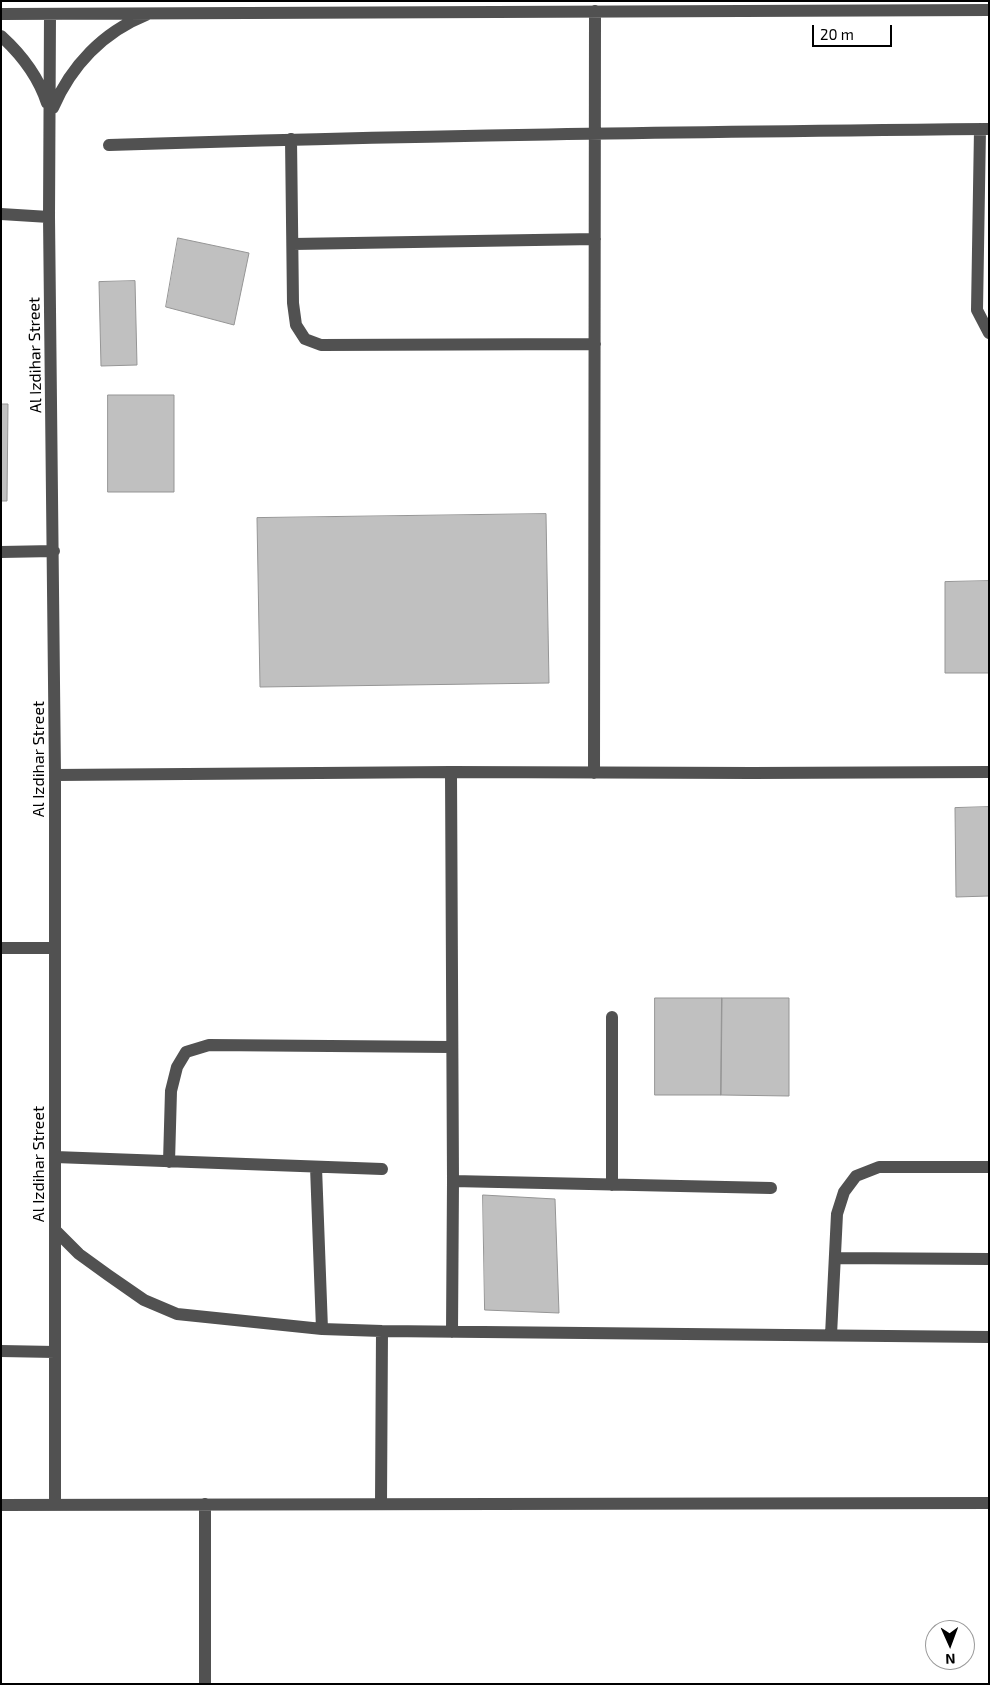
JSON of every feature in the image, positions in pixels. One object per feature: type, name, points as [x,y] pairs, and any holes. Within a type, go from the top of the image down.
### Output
[{"type":"street","points":[[1,14],[596,11],[854,6],[989,10]]},
{"type":"street","points":[[594,773],[596,11]]},
{"type":"street","points":[[50,112],[67,79],[91,51],[120,28],[153,13]]},
{"type":"street","name":"Al Izdihar Street","points":[[50,14],[55,775],[55,1505]]},
{"type":"street","points":[[1,36],[26,61],[36,77],[50,112]]},
{"type":"street","points":[[109,145],[291,139],[595,133],[984,129],[983,252],[977,310],[989,333]]},
{"type":"street","points":[[291,139],[293,303],[296,325],[305,339],[321,345],[595,344]]},
{"type":"street","points":[[1,214],[50,217]]},
{"type":"street","points":[[293,244],[595,239]]},
{"type":"street","points":[[1,552],[54,552]]},
{"type":"street","points":[[451,772],[452,1332]]},
{"type":"street","points":[[55,775],[451,772],[989,772]]},
{"type":"street","points":[[1,948],[55,948]]},
{"type":"street","points":[[612,1017],[612,1185]]},
{"type":"street","points":[[169,1162],[171,1091],[177,1066],[186,1052],[209,1045],[452,1047]]},
{"type":"street","points":[[55,1157],[382,1169]]},
{"type":"street","points":[[316,1167],[322,1329]]},
{"type":"street","points":[[831,1335],[837,1214],[844,1192],[856,1176],[879,1168],[989,1167]]},
{"type":"street","points":[[453,1182],[771,1188]]},
{"type":"street","points":[[55,1230],[79,1254],[144,1300],[177,1314],[322,1329],[382,1331],[989,1337]]},
{"type":"street","points":[[835,1258],[989,1259]]},
{"type":"street","points":[[381,1503],[382,1331]]},
{"type":"street","points":[[1,1351],[55,1352]]},
{"type":"street","points":[[1,1506],[381,1503],[989,1503]]},
{"type":"street","points":[[205,1504],[205,1684]]},
{"type":"building","points":[[178,238],[249,253],[234,325],[166,307]]},
{"type":"building","points":[[135,281],[137,365],[101,366],[99,282]]},
{"type":"building","points":[[108,395],[174,395],[174,492],[108,492]]},
{"type":"building","points":[[1,404],[8,404],[7,501],[1,501]]},
{"type":"building","points":[[546,514],[549,683],[260,687],[257,518]]},
{"type":"building","points":[[989,581],[989,673],[945,673],[945,582]]},
{"type":"building","points":[[989,807],[989,896],[956,897],[955,808]]},
{"type":"building","points":[[655,998],[722,998],[721,1095],[655,1095]]},
{"type":"building","points":[[722,998],[789,998],[789,1096],[721,1095]]},
{"type":"building","points":[[483,1195],[555,1199],[559,1313],[485,1310]]}]
